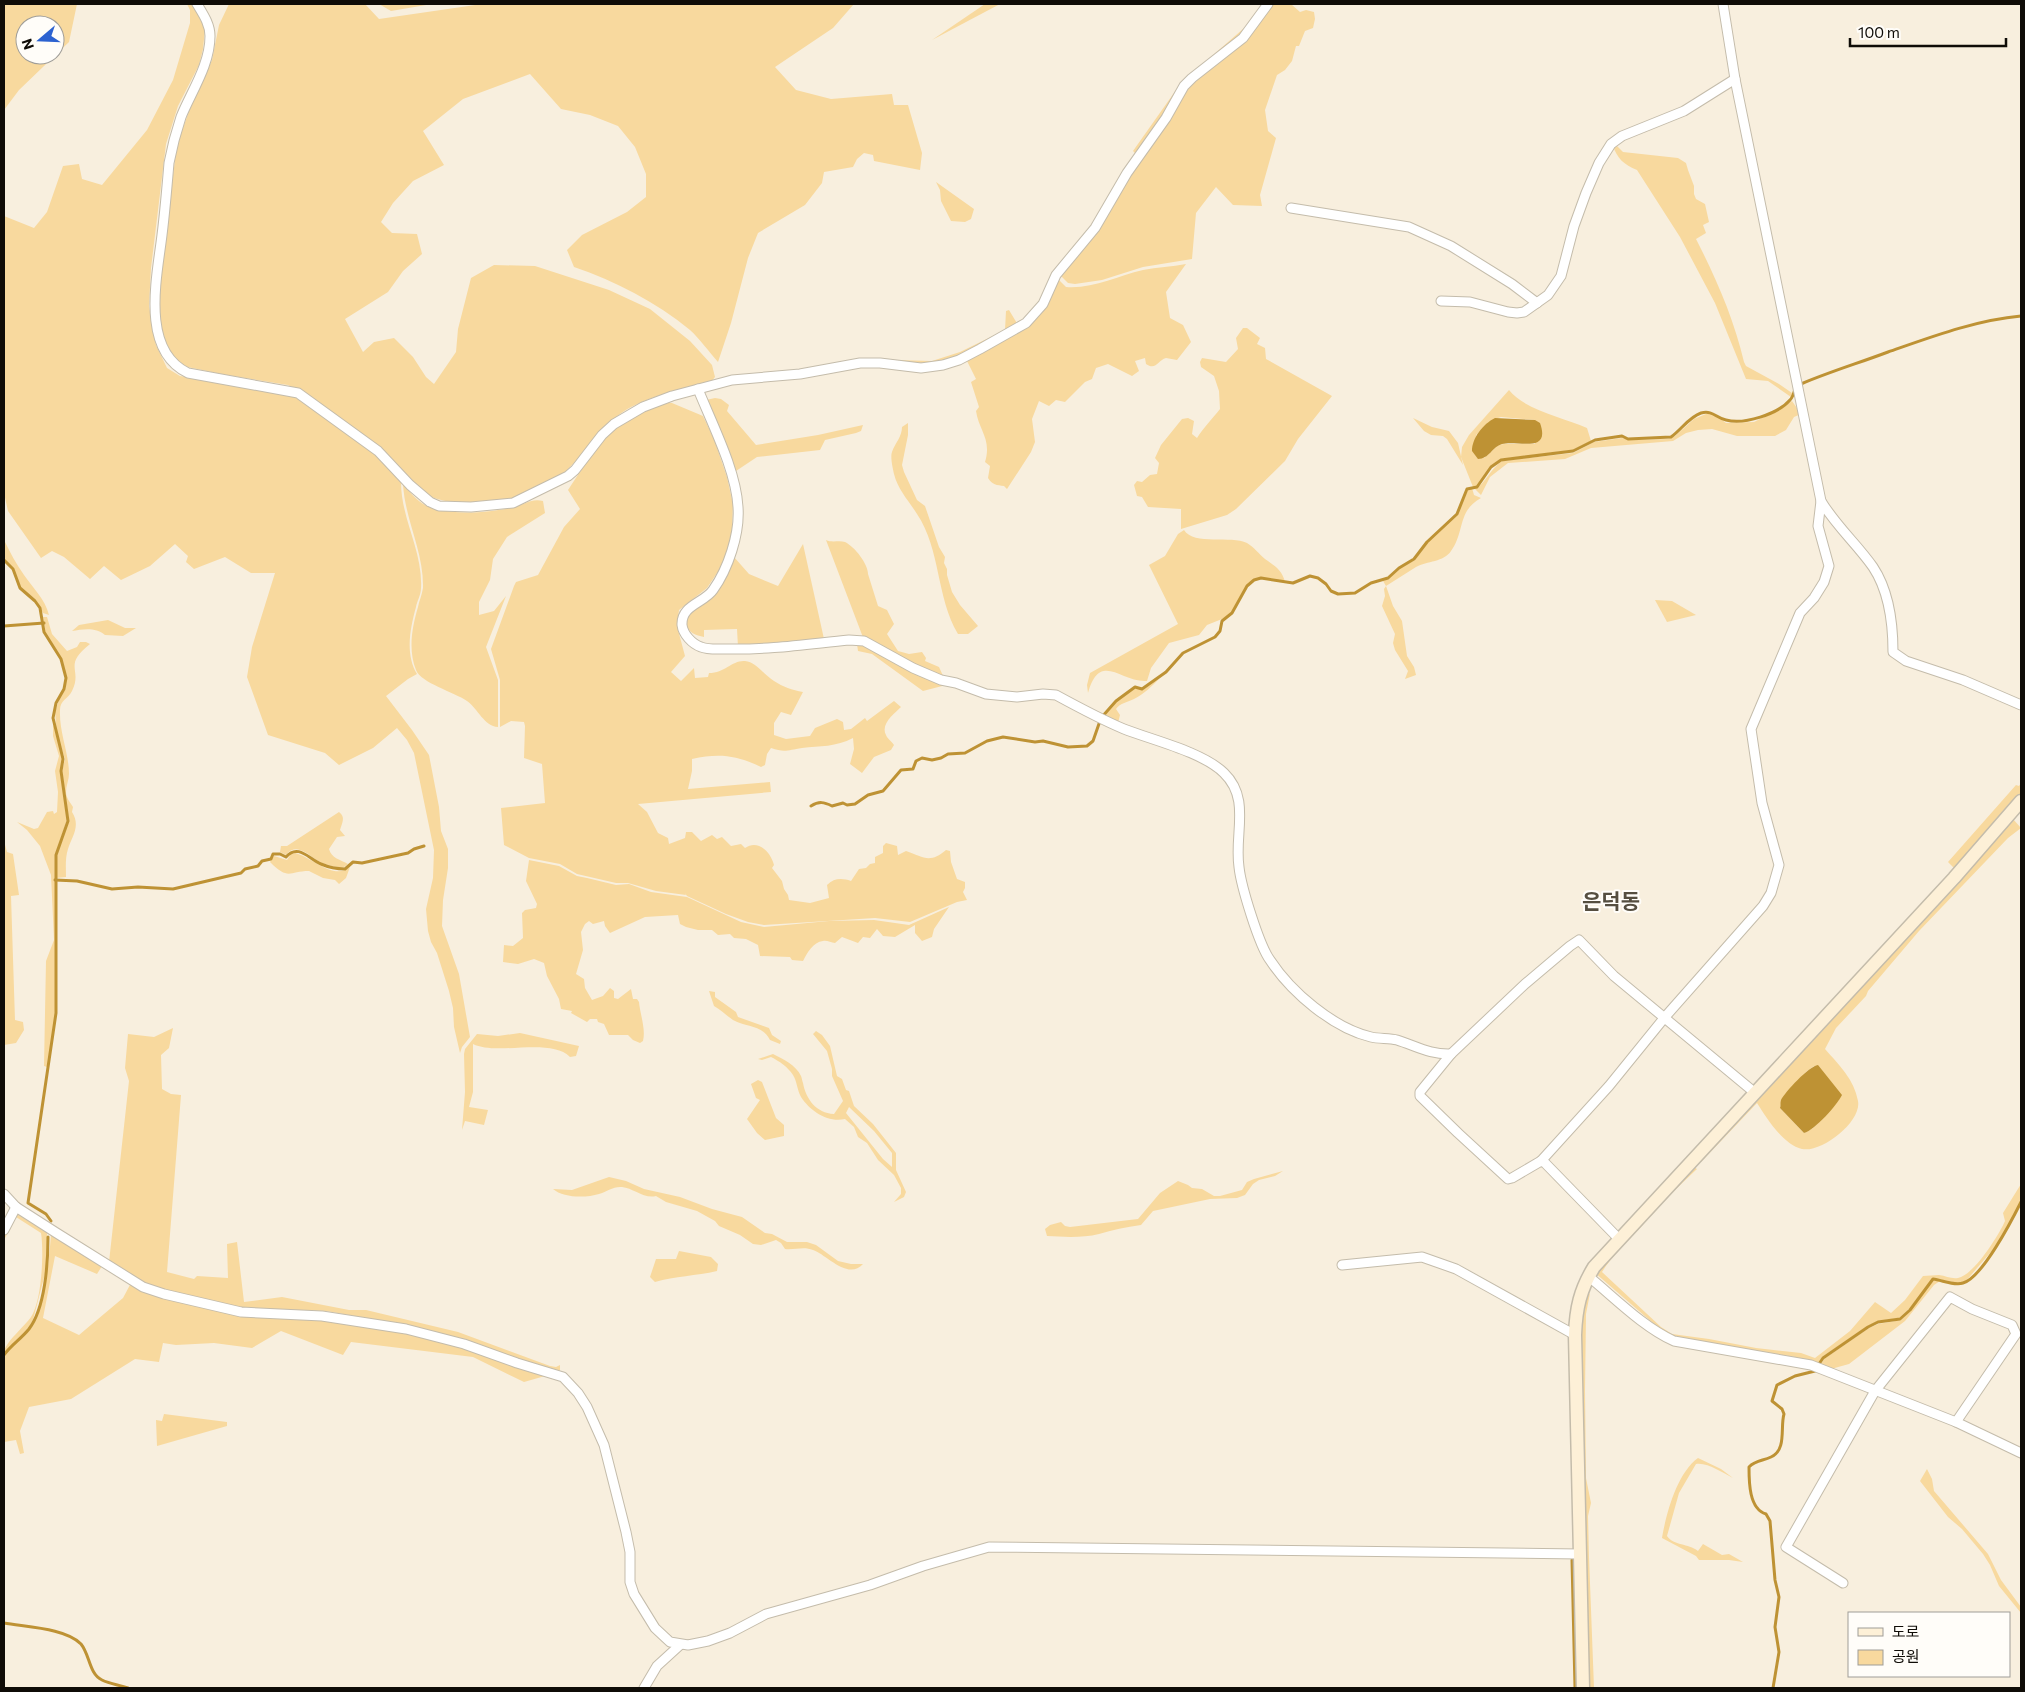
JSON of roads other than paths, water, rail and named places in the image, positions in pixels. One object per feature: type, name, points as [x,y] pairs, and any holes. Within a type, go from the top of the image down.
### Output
[{"type":"main road","points":[[1583,1688],[1575,1335],[1576,1307],[1583,1286],[1594,1267],[1619,1239],[1954,878],[2021,801]]},
{"type":"street","points":[[197,4],[208,23],[210,36],[205,63],[180,118],[169,163],[154,300],[156,324],[162,343],[177,368],[194,374],[285,389],[298,393],[378,451],[410,485],[430,502],[439,506],[456,508],[513,503],[542,490],[568,476],[575,470],[602,435],[628,415],[672,396],[732,380],[800,374],[860,363],[880,362],[921,368],[943,365],[959,360],[1026,323],[1043,304],[1056,275],[1095,228],[1127,173],[1166,118],[1184,86],[1243,38],[1268,4]]},
{"type":"street","points":[[1723,4],[1735,79],[1821,501],[1818,526],[1829,566],[1824,582],[1814,598],[1800,613],[1751,729],[1762,803],[1778,865],[1777,877],[1771,893],[1763,906],[1665,1017],[1609,1086],[1541,1161],[1508,1179],[1420,1096],[1420,1092],[1452,1054],[1525,984],[1579,940],[1614,976],[1665,1017],[1754,1092]]},
{"type":"street","points":[[1441,301],[1470,302],[1508,312],[1524,312],[1548,295],[1561,276],[1574,226],[1586,193],[1599,164],[1611,144],[1622,136],[1684,111],[1735,79]]},
{"type":"street","points":[[1290,208],[1409,227],[1451,246],[1512,284],[1537,303]]},
{"type":"street","points":[[698,389],[733,479],[739,508],[736,534],[729,562],[712,592],[691,606],[683,615],[682,626],[691,641],[702,648],[720,650],[754,650],[848,640],[864,642],[913,668],[941,680],[956,683],[978,692],[997,696],[1017,697],[1043,694],[1056,695],[1123,728],[1200,757],[1224,773],[1235,788],[1241,815],[1237,848],[1239,868],[1259,936],[1269,959],[1278,971],[1311,1004],[1327,1016],[1350,1028],[1371,1037],[1395,1039],[1439,1055],[1452,1054]]},
{"type":"street","points":[[1821,501],[1842,532],[1874,568],[1882,585],[1893,630],[1893,652],[1906,660],[1963,680],[2021,705]]},
{"type":"street","points":[[1541,1161],[1619,1239]]},
{"type":"street","points":[[4,1194],[16,1207],[143,1287],[164,1294],[241,1312],[322,1316],[406,1329],[464,1344],[563,1377],[587,1406],[604,1444],[626,1532],[630,1552],[630,1582],[634,1594],[642,1610],[662,1636],[670,1642],[680,1645],[708,1641],[730,1633],[766,1614],[870,1585],[923,1566],[990,1546],[1580,1554]]},
{"type":"street","points":[[4,1230],[16,1207]]},
{"type":"street","points":[[1342,1265],[1422,1257],[1456,1269],[1575,1335]]},
{"type":"street","points":[[1588,1276],[1638,1317],[1665,1337],[1674,1341],[1811,1366],[1956,1422],[2021,1453]]},
{"type":"street","points":[[1843,1583],[1786,1547],[1875,1392],[1950,1297],[1972,1309],[2012,1325],[2016,1334],[1956,1422]]},
{"type":"street","points":[[644,1688],[658,1666],[680,1645]]},
{"type":"waterway","points":[[1801,384],[1954,330],[1987,321],[2021,316]]},
{"type":"waterway","points":[[811,806],[817,803],[832,806],[843,803],[847,805],[855,804],[868,795],[883,791],[901,770],[913,769],[916,761],[922,758],[932,760],[948,754],[965,753],[987,741],[1003,737],[1035,742],[1043,741],[1068,747],[1087,746],[1093,741],[1101,718],[1116,701],[1135,687],[1142,689],[1166,672],[1183,653],[1215,637],[1220,631],[1222,621],[1232,613],[1247,586],[1254,580],[1261,578],[1293,583],[1310,576],[1318,578],[1331,591],[1338,594],[1355,593],[1371,583],[1388,578],[1399,568],[1414,559],[1427,542],[1457,514],[1467,489],[1477,487],[1491,467],[1501,460],[1573,451],[1595,440],[1622,436],[1628,439],[1671,437],[1693,417],[1705,412],[1733,421],[1751,420],[1769,414],[1785,405],[1791,399],[1795,389]]},
{"type":"waterway","points":[[4,560],[13,569],[20,588],[40,608],[44,632],[61,659],[66,678],[64,689],[56,703],[53,718],[63,759],[61,771],[68,821],[56,855],[56,1013],[28,1203],[46,1214],[51,1221]]},
{"type":"waterway","points":[[4,626],[44,623]]},
{"type":"waterway","points":[[55,880],[77,881],[112,889],[138,887],[173,889],[241,873],[245,869],[258,866],[262,861],[271,859],[273,854],[280,854],[286,857],[295,851],[304,853],[324,865],[345,869],[353,862],[362,863],[408,853],[424,846]]},
{"type":"waterway","points":[[1819,1364],[1823,1358],[1868,1327],[1878,1322],[1900,1319],[1910,1310],[1933,1279],[1956,1284],[1971,1279],[1996,1247],[2021,1202]]},
{"type":"waterway","points":[[4,1355],[29,1329],[39,1310],[46,1272],[48,1237]]},
{"type":"waterway","points":[[1773,1688],[1779,1652],[1775,1627],[1779,1597],[1775,1580],[1770,1521],[1766,1514],[1756,1507],[1753,1501],[1749,1467],[1776,1454],[1781,1444],[1784,1414],[1782,1409],[1772,1401],[1777,1385],[1795,1376],[1815,1371]]},
{"type":"waterway","points":[[1572,1560],[1575,1688]]},
{"type":"waterway","points":[[4,1623],[56,1631],[74,1639],[84,1648],[92,1669],[98,1677],[128,1688]]},
{"type":"district","name":"은덕동","points":[[1611,900]]}]
